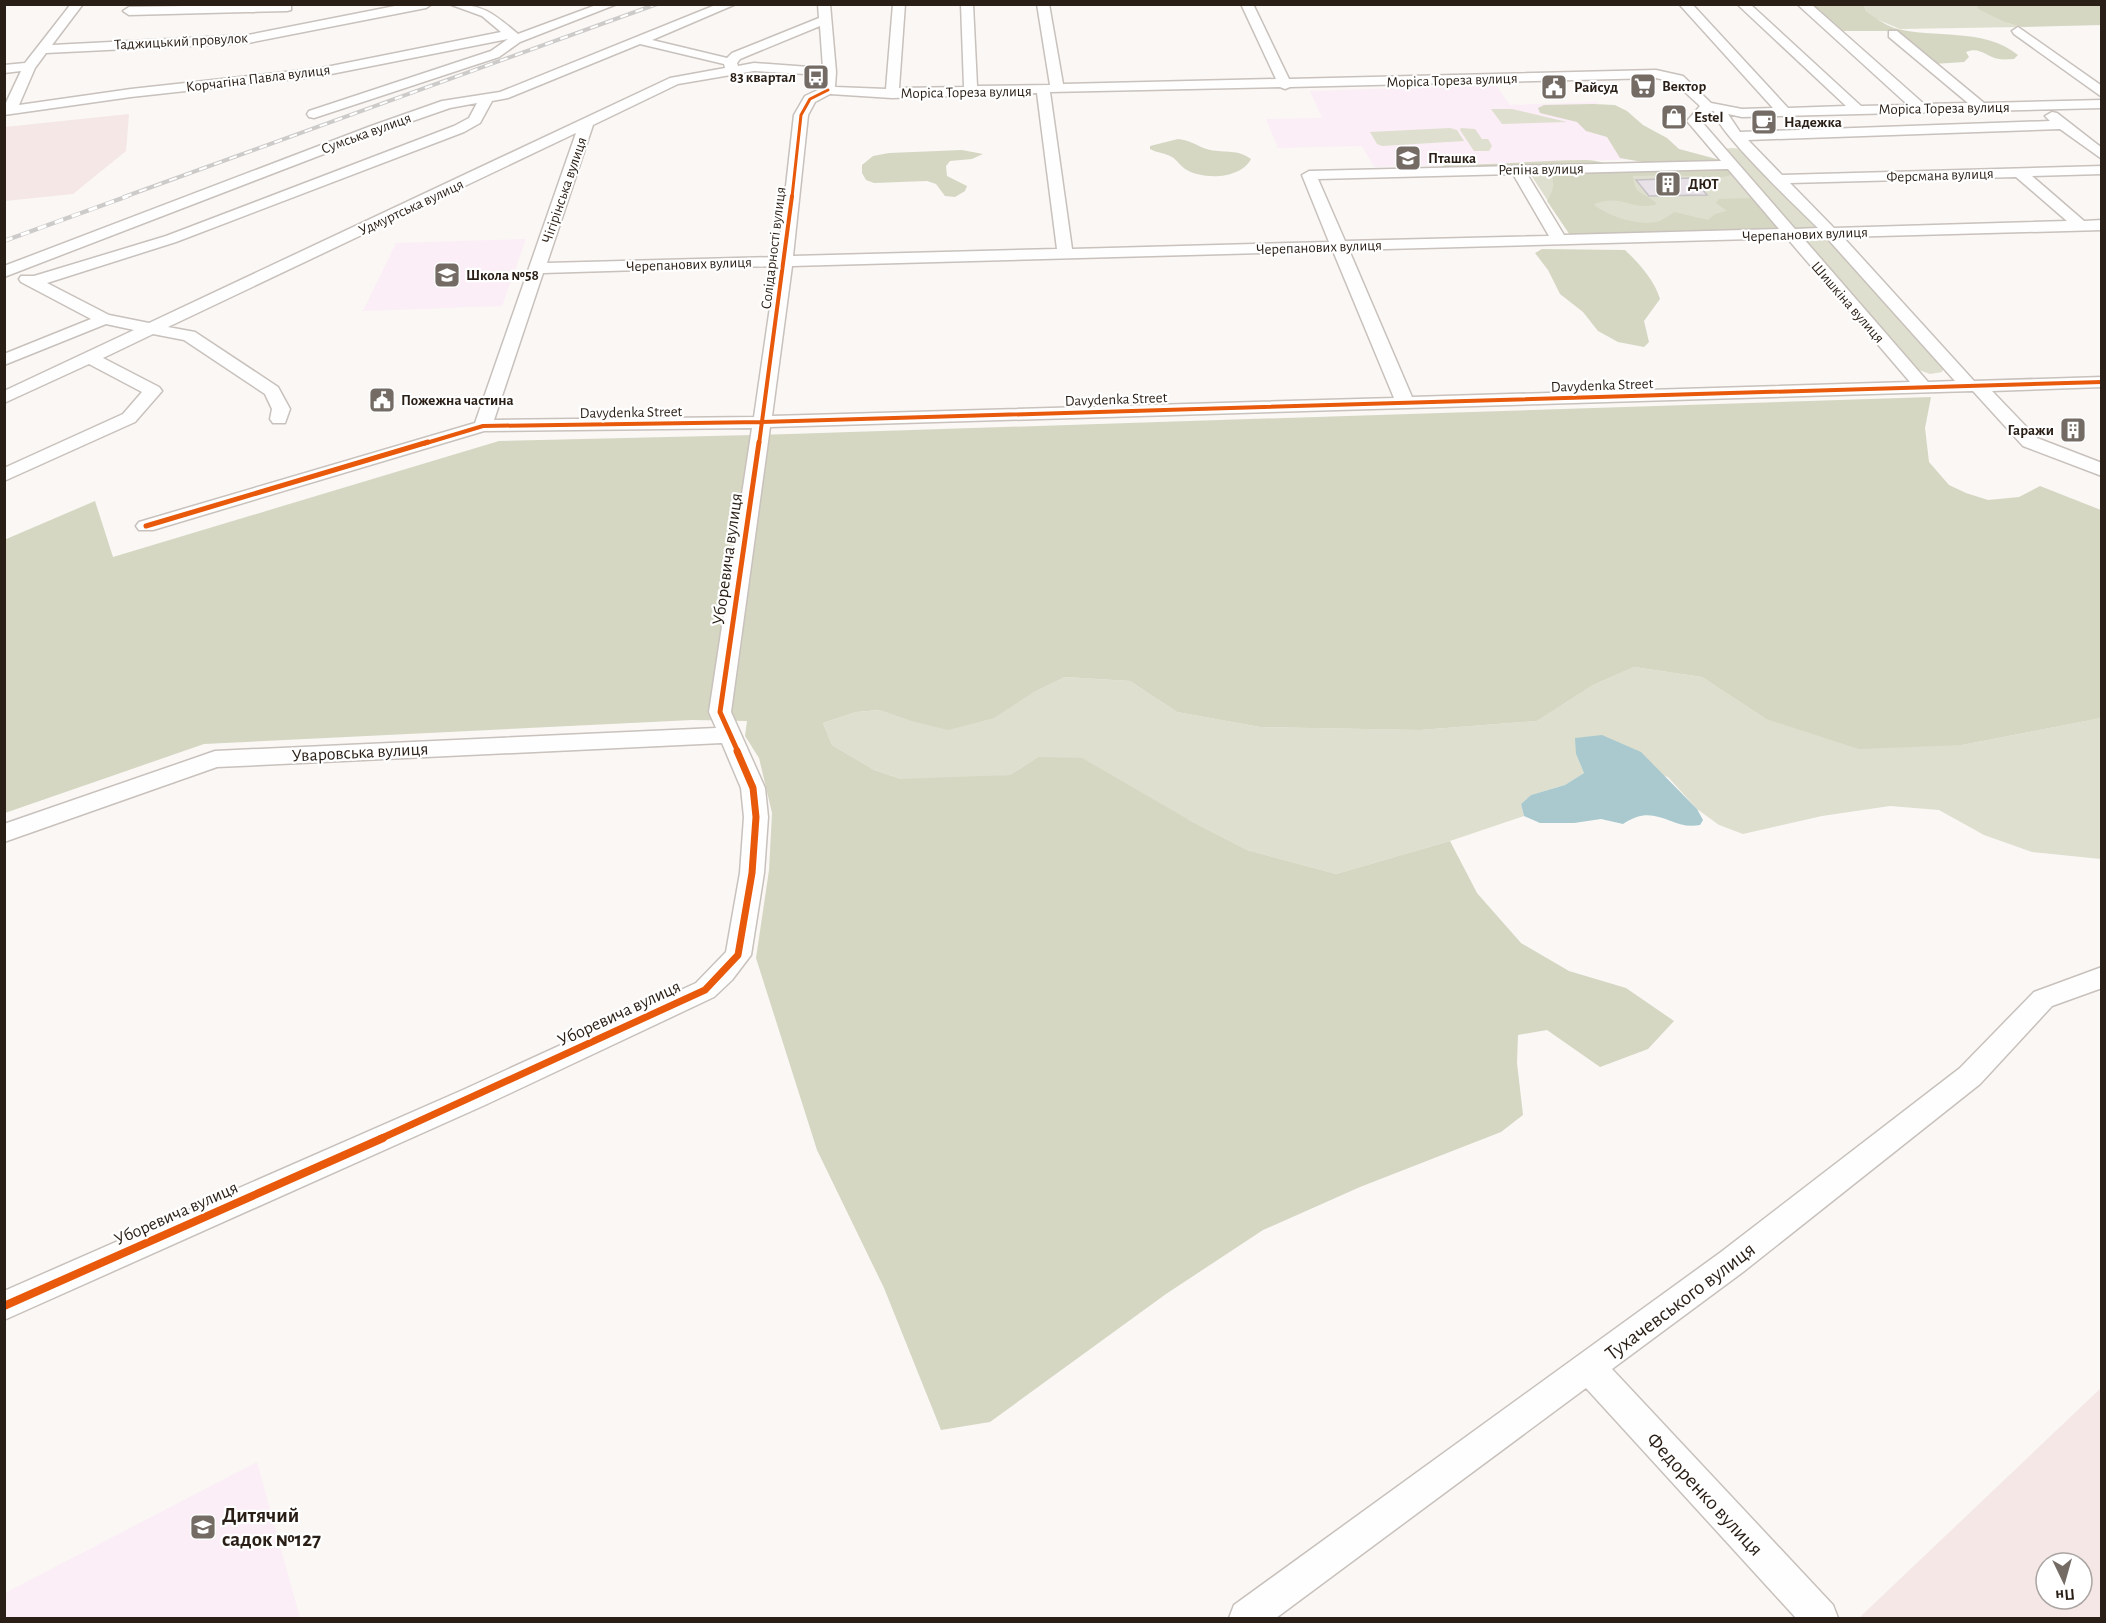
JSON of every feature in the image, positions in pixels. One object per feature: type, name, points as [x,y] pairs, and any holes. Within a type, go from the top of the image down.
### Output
[{"type":"street","points":[[7,111],[29,67],[77,4]]},
{"type":"street","name":"Таджицький провулок","points":[[42,49],[248,39],[426,4]]},
{"type":"street","points":[[454,4],[486,13],[513,36]]},
{"type":"street","points":[[314,114],[495,54],[513,36],[611,4]]},
{"type":"street","name":"Сумська вулиця","points":[[7,271],[376,129],[447,104],[503,95],[730,4]]},
{"type":"street","points":[[824,4],[830,72],[828,90]]},
{"type":"street","points":[[892,94],[899,4]]},
{"type":"street","points":[[967,4],[971,92]]},
{"type":"street","points":[[1043,4],[1065,254]]},
{"type":"street","points":[[1247,4],[1285,85]]},
{"type":"street","points":[[1685,4],[1784,112]]},
{"type":"street","points":[[1743,4],[1858,110]]},
{"type":"street","points":[[1803,4],[1921,109]]},
{"type":"street","points":[[129,11],[226,6],[287,7]]},
{"type":"street","points":[[637,40],[731,66],[736,56],[825,20]]},
{"type":"street","points":[[2018,31],[2102,93]]},
{"type":"street","points":[[1893,33],[1981,107]]},
{"type":"street","name":"Корчагіна Павла вулиця","points":[[7,111],[141,92],[321,72],[513,36]]},
{"type":"street","name":"Удмуртська вулиця","points":[[4,399],[675,81],[731,66],[830,72]]},
{"type":"street","points":[[4,69],[29,67]]},
{"type":"street","name":"Моріса Тореза вулиця","points":[[828,90],[892,94],[1656,74],[1678,80],[1714,108],[1742,113],[2102,104]]},
{"type":"street","name":"Солідарності вулиця","points":[[761,422],[785,261],[801,115],[810,99],[828,90]]},
{"type":"street","points":[[33,282],[171,239],[459,129],[475,120],[488,97]]},
{"type":"street","points":[[2039,106],[2102,155]]},
{"type":"street","points":[[1714,108],[1741,140],[2030,442],[2102,470]]},
{"type":"street","name":"Шишкiна вулиця","points":[[1714,108],[1694,122],[1923,387]]},
{"type":"street","name":"Чiгiрiнська вулиця","points":[[483,426],[586,125]]},
{"type":"street","points":[[1716,146],[1741,140],[2063,125]]},
{"type":"street","name":"Репiна вулиця","points":[[1405,402],[1309,175],[1732,165]]},
{"type":"street","points":[[1517,170],[1560,241]]},
{"type":"street","name":"Ферсмана вулиця","points":[[1778,179],[2102,170]]},
{"type":"street","points":[[2020,173],[2082,226]]},
{"type":"street","name":"Черепанових вулиця","points":[[537,268],[2102,225]]},
{"type":"street","points":[[7,271],[104,319],[189,336],[272,391],[281,409],[279,419]]},
{"type":"street","points":[[4,360],[104,319]]},
{"type":"street","points":[[4,475],[129,418],[153,391],[90,358]]},
{"type":"street","name":"Davydenka Street","points":[[146,526],[483,426],[761,422],[2102,382]]},
{"type":"street","name":"Уборевича вулиця","points":[[4,1306],[475,1097],[705,990],[723,973],[738,955],[752,873],[756,817],[753,788],[728,735],[720,712],[761,422]]},
{"type":"street","name":"Уваровська вулиця","points":[[4,833],[215,759],[728,735]]},
{"type":"street","name":"Тухачевського вулиця","points":[[1247,1618],[1590,1369],[1732,1262],[1970,1076],[2043,999],[2102,977]]},
{"type":"street","name":"Федоренко вулиця","points":[[1590,1369],[1820,1618]]},
{"type":"shaded area","points":[[1496,85],[1510,105],[1597,102],[1642,159],[1374,167],[1362,146],[1278,148],[1266,119],[1322,118],[1310,91]]},
{"type":"shaded area","points":[[129,114],[126,151],[73,194],[5,201],[5,127]]},
{"type":"shaded area","name":"Школа №58","points":[[526,239],[502,306],[363,311],[396,243]]},
{"type":"shaded area","points":[[2101,1388],[2101,1618],[1859,1618]]},
{"type":"shaded area","name":"Дитячий садок №127","points":[[257,1462],[300,1618],[5,1618],[5,1593]]},
{"type":"green space","points":[[1810,5],[1864,5],[1866,11],[1894,28],[1974,37],[2005,46],[2018,55],[2014,59],[2001,59],[1971,50],[1966,52],[1969,57],[1964,62],[1934,64],[1894,31],[1840,31]]},
{"type":"green space","points":[[1864,5],[1977,5],[1979,9],[2004,22],[2022,27],[1900,29],[1876,19],[1866,11]]},
{"type":"green space","points":[[1977,5],[2100,5],[2101,25],[2022,27],[2004,22],[1978,9]]},
{"type":"green space","points":[[1544,105],[1615,105],[1627,111],[1643,125],[1667,138],[1679,149],[1724,161],[1730,166],[1731,175],[1718,178],[1673,175],[1633,176],[1638,191],[1657,204],[1641,206],[1612,200],[1594,204],[1595,206],[1609,214],[1633,222],[1650,223],[1666,218],[1674,212],[1708,220],[1715,214],[1727,211],[1716,203],[1719,199],[1752,198],[1780,232],[1572,238],[1547,201],[1553,187],[1550,173],[1443,170],[1441,167],[1447,164],[1586,160],[1636,171],[1653,168],[1654,164],[1620,158],[1607,137],[1586,131],[1577,122],[1540,113],[1538,108]]},
{"type":"green space","points":[[1491,109],[1512,109],[1567,122],[1502,124]]},
{"type":"green space","points":[[1450,128],[1457,130],[1464,141],[1382,146],[1377,144],[1370,132]]},
{"type":"green space","points":[[1461,128],[1475,129],[1482,139],[1488,139],[1492,146],[1489,151],[1474,151],[1460,130]]},
{"type":"green space","points":[[1178,139],[1210,150],[1241,154],[1251,159],[1239,171],[1222,176],[1212,176],[1194,173],[1185,169],[1170,156],[1150,149],[1150,146]]},
{"type":"green space","points":[[1724,149],[1744,149],[1817,229],[1801,231],[1795,229]]},
{"type":"green space","points":[[962,150],[983,154],[972,159],[950,161],[946,166],[947,176],[967,186],[965,191],[955,197],[945,196],[936,184],[927,181],[874,183],[866,180],[862,173],[862,165],[873,156],[889,153]]},
{"type":"green space","points":[[1725,167],[1780,232],[1572,238],[1529,172]]},
{"type":"green space","points":[[1828,240],[1943,369],[1942,372],[1930,374],[1919,370],[1806,241]]},
{"type":"green space","points":[[1542,249],[1625,250],[1650,279],[1660,299],[1644,321],[1649,342],[1644,347],[1618,342],[1598,331],[1583,312],[1560,294],[1548,270],[1535,253]]},
{"type":"green space","points":[[1931,397],[1925,428],[1929,462],[1949,485],[1988,500],[2019,497],[2040,486],[2101,510],[2101,718],[1962,745],[1859,749],[1766,719],[1702,677],[1634,667],[1593,685],[1537,721],[1420,730],[1260,727],[1177,712],[1130,681],[1065,677],[1032,693],[994,718],[948,730],[880,710],[856,712],[823,723],[832,745],[874,770],[901,779],[1010,775],[1038,757],[1082,758],[1189,820],[1247,850],[1336,874],[1450,841],[1477,893],[1521,943],[1569,971],[1626,988],[1674,1021],[1648,1049],[1600,1067],[1547,1030],[1518,1035],[1517,1063],[1523,1115],[1501,1132],[1360,1187],[1263,1230],[1166,1294],[990,1422],[941,1430],[884,1288],[817,1150],[756,958],[769,870],[772,813],[759,758],[745,736],[747,721],[692,720],[204,744],[5,813],[4,540],[95,501],[113,557],[499,441],[790,434]]},
{"type":"green space","points":[[1634,667],[1702,677],[1766,719],[1962,745],[2101,718],[2101,859],[2032,852],[1984,835],[1939,810],[1890,806],[1822,816],[1743,834],[1719,825],[1697,809],[1668,777],[1576,754],[1584,773],[1565,785],[1531,795],[1521,804],[1524,816],[1450,841],[1336,874],[1247,850],[1189,820],[1038,757],[1010,775],[910,782],[874,770],[832,745],[823,723],[856,712],[881,710],[908,720],[1032,693],[1065,677],[1130,681],[1177,712],[1260,727],[1420,730],[1537,721],[1593,685]]},
{"type":"water","points":[[1602,735],[1641,752],[1697,809],[1703,820],[1700,825],[1690,826],[1645,815],[1623,824],[1601,819],[1574,823],[1540,823],[1524,816],[1521,804],[1531,795],[1565,785],[1584,773],[1576,754],[1575,738]]},
{"type":"building","name":"ДЮТ","points":[[1693,178],[1707,195],[1649,196],[1636,180]]},
{"type":"railway","points":[[124,197],[657,4]]},
{"type":"railway","points":[[4,241],[128,196]]},
{"type":"cycle path","points":[[4,1306],[475,1097],[705,990],[738,955],[752,873],[756,817],[753,788],[720,712],[785,261],[801,115],[810,99],[828,90]]},
{"type":"cycle path","points":[[146,526],[483,426],[761,422],[2102,382]]},
{"type":"place","name":"83 квартал","points":[[816,77]]},
{"type":"place","name":"Вектор","points":[[1643,86]]},
{"type":"place","name":"Райсуд","points":[[1554,87]]},
{"type":"place","name":"Estel","points":[[1674,117]]},
{"type":"place","name":"Надежка","points":[[1764,122]]},
{"type":"place","name":"Пташка","points":[[1408,158]]},
{"type":"place","name":"ДЮТ","points":[[1668,184]]},
{"type":"place","name":"Школа №58","points":[[447,275]]},
{"type":"place","name":"Пожежна частина","points":[[382,400]]},
{"type":"place","name":"Гаражи","points":[[2073,430]]},
{"type":"place","name":"Дитячий садок №127","points":[[203,1527]]}]
